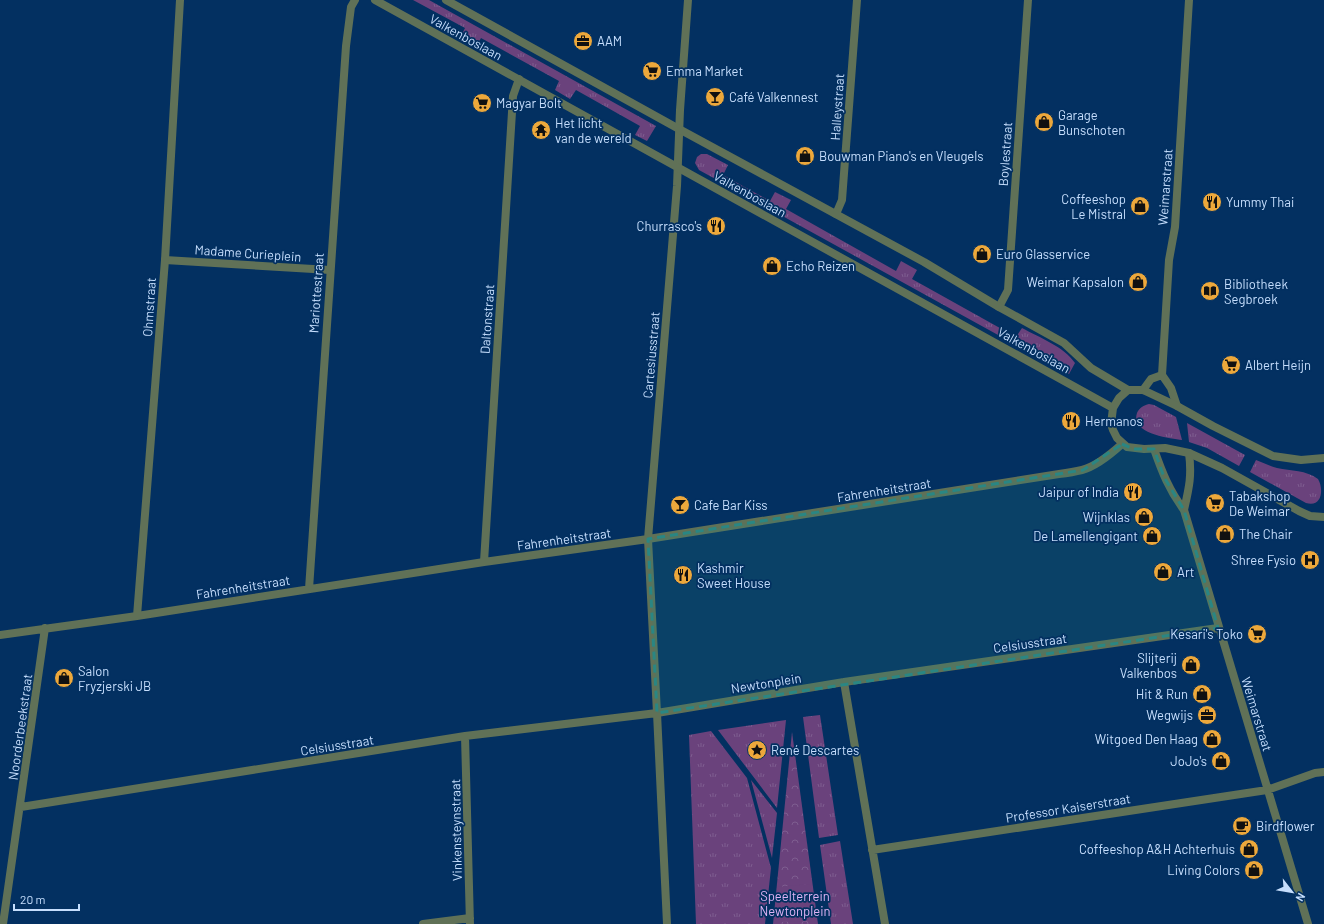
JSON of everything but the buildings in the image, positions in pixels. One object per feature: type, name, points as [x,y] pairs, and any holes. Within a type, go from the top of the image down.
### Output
[{"type":"street","name":"Ohmstraat","points":[[137,616],[165,260],[180,0]]},
{"type":"street","name":"Mariottestraat","points":[[309,589],[346,46],[351,7],[355,0]]},
{"type":"street","name":"Valkenboslaan","points":[[375,0],[1113,408]]},
{"type":"street","name":"Valkenboslaan","points":[[446,0],[924,262],[999,307],[1064,343],[1091,368],[1128,390]]},
{"type":"street","name":"Cartesiusstraat","points":[[657,713],[648,539],[678,168],[679,129],[688,0]]},
{"type":"street","name":"Halleystraat","points":[[836,214],[842,200],[857,0]]},
{"type":"street","name":"Boylestraat","points":[[999,307],[1008,290],[1028,0]]},
{"type":"street","name":"Weimarstraat","points":[[1162,375],[1169,260],[1175,227],[1189,0]]},
{"type":"street","name":"Daltonstraat","points":[[484,562],[513,96],[519,79]]},
{"type":"street","name":"Madame Curieplein","points":[[165,260],[330,270]]},
{"type":"street","points":[[1143,390],[1151,379],[1162,375],[1171,388],[1177,406]]},
{"type":"street","points":[[1324,458],[1301,460],[1273,456],[1143,390],[1128,390],[1119,398],[1113,408],[1111,424],[1117,438],[1122,444],[1134,449],[1174,449],[1189,453],[1222,468],[1299,511],[1310,516],[1324,517]]},
{"type":"street","name":"Fahrenheitstraat","points":[[0,635],[137,616],[484,562],[648,539],[1083,470],[1109,456],[1122,444]]},
{"type":"street","name":"Weimarstraat","points":[[1154,449],[1164,477],[1173,495],[1184,510],[1218,628],[1308,924]]},
{"type":"street","name":"Weimarstraat","points":[[1184,510],[1191,480],[1189,453]]},
{"type":"street","name":"Noorderbeekstraat","points":[[3,924],[46,628]]},
{"type":"street","name":"Celsiusstraat","points":[[844,682],[1218,628]]},
{"type":"street","points":[[844,682],[885,924]]},
{"type":"street","name":"Newtonplein","points":[[657,713],[844,682]]},
{"type":"street","points":[[657,713],[667,924]]},
{"type":"street","name":"Celsiusstraat","points":[[21,807],[465,736],[657,713]]},
{"type":"street","name":"Vinkensteynstraat","points":[[465,736],[470,921]]},
{"type":"street","name":"Professor Kaiserstraat","points":[[872,850],[1267,790],[1315,773],[1324,772]]},
{"type":"street","points":[[423,924],[470,921]]},
{"type":"highlighted area","points":[[1122,444],[1134,449],[1154,449],[1164,477],[1184,510],[1218,628],[657,713],[648,539],[1083,470]]},
{"type":"green space","points":[[413,0],[429,0],[656,126],[647,141],[635,135],[640,126],[576,90],[570,99],[555,90],[559,81],[481,38],[476,47],[460,38],[465,28]]},
{"type":"green space","points":[[701,154],[707,154],[728,165],[723,175],[770,201],[775,192],[791,200],[786,209],[896,271],[901,261],[917,270],[912,279],[1016,337],[1022,328],[1058,347],[1075,363],[1069,374],[699,170],[695,163],[697,157]]},
{"type":"green space","points":[[1149,404],[1154,405],[1176,417],[1182,440],[1152,434],[1139,426],[1136,420],[1137,413],[1142,407]]},
{"type":"green space","points":[[1187,423],[1245,455],[1239,466],[1207,448],[1189,442]]},
{"type":"green space","points":[[1256,460],[1277,468],[1303,472],[1313,476],[1318,479],[1320,483],[1320,497],[1315,503],[1306,503],[1250,472]]},
{"type":"green space","points":[[820,715],[838,835],[819,838],[803,717]]},
{"type":"green space","points":[[786,720],[777,808],[718,730]]},
{"type":"green space","points":[[711,731],[747,778],[771,868],[765,924],[696,924],[689,735]]},
{"type":"green space","name":"Speelterrein Newtonplein","points":[[792,732],[818,924],[773,924]]},
{"type":"green space","points":[[751,780],[777,813],[772,858]]},
{"type":"green space","points":[[840,841],[853,924],[831,924],[820,845]]},
{"type":"green space","points":[[810,884],[811,921],[779,922],[778,887]]},
{"type":"place","name":"AAM","points":[[583,41]]},
{"type":"place","name":"Emma Market","points":[[652,71]]},
{"type":"place","name":"Café Valkennest","points":[[715,97]]},
{"type":"place","name":"Magyar Bolt","points":[[482,103]]},
{"type":"place","name":"Garage Bunschoten","points":[[1044,122]]},
{"type":"place","name":"Het licht van de wereld","points":[[541,130]]},
{"type":"place","name":"Bouwman Piano's en Vleugels","points":[[805,156]]},
{"type":"place","name":"Yummy Thai","points":[[1212,202]]},
{"type":"place","name":"Coffeeshop Le Mistral","points":[[1140,206]]},
{"type":"place","name":"Churrasco's","points":[[716,226]]},
{"type":"place","name":"Euro Glasservice","points":[[982,254]]},
{"type":"place","name":"Echo Reizen","points":[[772,266]]},
{"type":"place","name":"Weimar Kapsalon","points":[[1138,282]]},
{"type":"place","name":"Bibliotheek Segbroek","points":[[1210,291]]},
{"type":"place","name":"Albert Heijn","points":[[1231,365]]},
{"type":"place","name":"Hermanos","points":[[1071,421]]},
{"type":"place","name":"Jaipur of India","points":[[1133,492]]},
{"type":"place","name":"Tabakshop De Weimar","points":[[1215,503]]},
{"type":"place","name":"Cafe Bar Kiss","points":[[680,505]]},
{"type":"place","name":"Wijnklas","points":[[1144,517]]},
{"type":"place","name":"The Chair","points":[[1225,534]]},
{"type":"place","name":"De Lamellengigant","points":[[1152,536]]},
{"type":"place","name":"Shree Fysio","points":[[1310,560]]},
{"type":"place","name":"Art","points":[[1163,572]]},
{"type":"place","name":"Kashmir Sweet House","points":[[683,575]]},
{"type":"place","name":"Kesari's Toko","points":[[1257,634]]},
{"type":"place","name":"Slijterij Valkenbos","points":[[1191,665]]},
{"type":"place","name":"Salon Fryzjerski JB","points":[[64,678]]},
{"type":"place","name":"Hit & Run","points":[[1202,694]]},
{"type":"place","name":"Wegwijs","points":[[1207,715]]},
{"type":"place","name":"Witgoed Den Haag","points":[[1212,739]]},
{"type":"place","name":"René Descartes","points":[[757,750]]},
{"type":"place","name":"JoJo's","points":[[1221,761]]},
{"type":"place","name":"Birdflower","points":[[1242,826]]},
{"type":"place","name":"Coffeeshop A&H Achterhuis","points":[[1249,849]]},
{"type":"place","name":"Living Colors","points":[[1254,870]]}]
